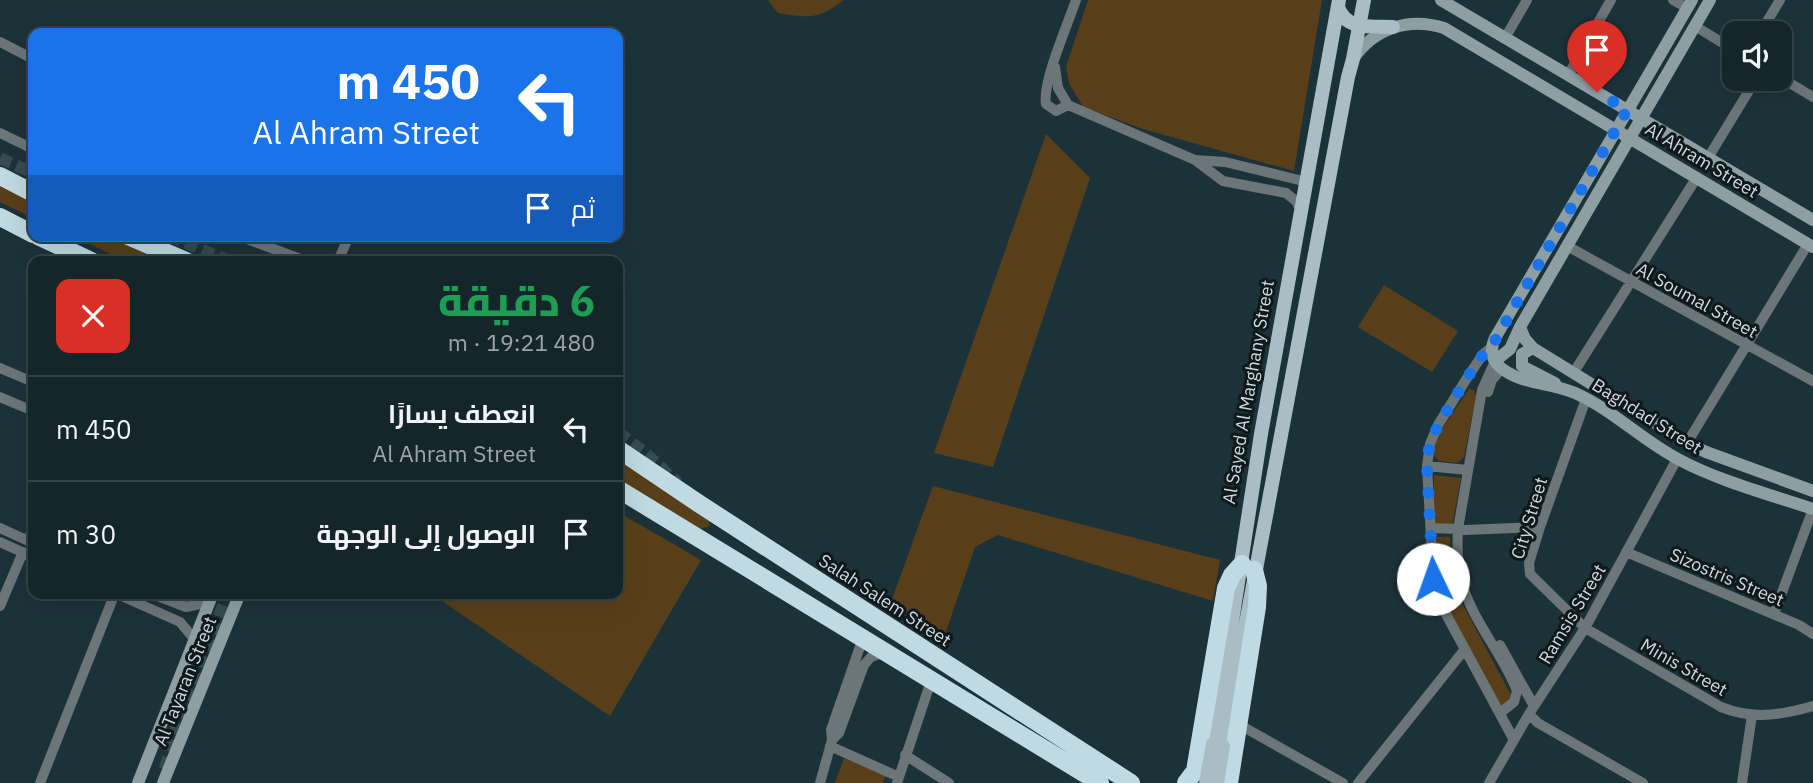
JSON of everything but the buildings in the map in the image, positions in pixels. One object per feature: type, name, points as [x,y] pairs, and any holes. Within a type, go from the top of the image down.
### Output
[{"type":"highway","points":[[0,176],[28,190]]},
{"type":"highway","points":[[0,217],[28,231]]},
{"type":"highway","points":[[51,242],[80,256]]},
{"type":"highway","points":[[142,242],[175,256]]},
{"type":"highway","name":"Salah Salem Street","points":[[623,452],[726,522],[1131,783]]},
{"type":"highway","points":[[623,492],[932,678],[1100,783]]},
{"type":"highway","points":[[712,545],[726,522]]},
{"type":"highway","name":"Al Sayed Al Marghany Street","points":[[1186,783],[1195,771],[1226,588],[1231,576],[1250,559],[1258,586],[1257,607],[1238,724],[1225,780]]},
{"type":"highway","points":[[1196,763],[1225,780]]},
{"type":"main road","name":"Al Sayed Al Marghany Street","points":[[1250,559],[1364,0]]},
{"type":"main road","name":"Al Ahram Street","points":[[1441,0],[1813,220]]},
{"type":"main road","points":[[1498,365],[1510,349],[1520,327],[1710,0]]},
{"type":"main road","name":"Al Sayed Al Marghany Street","points":[[1250,559],[1261,434],[1338,3]]},
{"type":"main road","points":[[1338,3],[1345,20],[1359,26],[1393,27]]},
{"type":"main road","points":[[1498,365],[1493,342],[1690,4]]},
{"type":"main road","name":"Al Ahram Street","points":[[1353,59],[1370,40],[1393,27],[1425,23],[1450,30],[1810,245]]},
{"type":"main road","points":[[1329,55],[1342,49],[1350,53],[1353,59]]},
{"type":"main road","points":[[1649,148],[1649,136],[1657,128]]},
{"type":"main road","name":"Baghdad Street","points":[[1520,327],[1533,348],[1687,443],[1813,491]]},
{"type":"main road","points":[[1493,342],[1510,349]]},
{"type":"main road","points":[[1533,348],[1522,354],[1522,366],[1550,379],[1557,387]]},
{"type":"main road","name":"Baghdad Street","points":[[1498,365],[1524,380],[1557,387],[1587,399],[1677,459],[1694,467],[1813,509]]},
{"type":"main road","points":[[1225,780],[1250,559]]},
{"type":"main road","points":[[1206,783],[1250,559]]},
{"type":"main road","name":"Al Tayaran Street","points":[[138,783],[211,599]]},
{"type":"main road","name":"Al Tayaran Street","points":[[163,783],[238,599]]},
{"type":"street","points":[[1068,105],[1058,110],[1051,109],[1046,104],[1054,91],[1056,59],[1076,0]]},
{"type":"street","points":[[1505,38],[1527,0]]},
{"type":"street","points":[[1568,75],[1611,0]]},
{"type":"street","points":[[1672,0],[1690,4]]},
{"type":"street","points":[[1767,21],[1780,0]]},
{"type":"street","points":[[1695,26],[1722,43]]},
{"type":"street","points":[[0,42],[28,56]]},
{"type":"street","points":[[1792,84],[1813,97]]},
{"type":"street","points":[[1054,91],[1068,105],[1195,160],[1227,183],[1286,193],[1296,201],[1301,212]]},
{"type":"street","points":[[1709,158],[1749,91]]},
{"type":"street","points":[[0,133],[28,147]]},
{"type":"street","points":[[1195,160],[1225,162],[1307,182]]},
{"type":"street","points":[[1574,372],[1697,177]]},
{"type":"street","points":[[255,242],[293,256]]},
{"type":"street","points":[[1687,443],[1810,245]]},
{"type":"street","name":"Al Soumal Street","points":[[1567,246],[1813,381]]},
{"type":"street","points":[[1493,342],[1481,356],[1436,428],[1429,448],[1427,466],[1435,588],[1514,740]]},
{"type":"street","points":[[1498,365],[1483,386],[1468,470],[1458,554],[1461,581],[1470,602],[1517,691],[1514,702],[1500,713]]},
{"type":"street","points":[[1498,365],[1489,388],[1461,529],[1464,564],[1471,591],[1538,723],[1629,779],[1643,783]]},
{"type":"street","points":[[0,368],[28,380]]},
{"type":"street","points":[[1467,378],[1483,386]]},
{"type":"street","points":[[0,397],[28,409]]},
{"type":"street","name":"City Street","points":[[1585,628],[1530,574],[1529,563],[1587,399]]},
{"type":"street","name":"Ramsis Street","points":[[1489,783],[1531,710],[1585,628],[1677,459]]},
{"type":"street","points":[[1427,466],[1468,470]]},
{"type":"street","points":[[1774,614],[1813,509]]},
{"type":"street","points":[[1431,528],[1540,527]]},
{"type":"street","points":[[0,528],[28,541]]},
{"type":"street","points":[[0,542],[28,554]]},
{"type":"street","points":[[0,606],[23,552]]},
{"type":"street","name":"Sizostris Street","points":[[1626,552],[1774,614],[1813,634]]},
{"type":"street","points":[[1435,588],[1461,581]]},
{"type":"street","points":[[40,783],[113,599]]},
{"type":"street","points":[[128,599],[180,622],[195,640]]},
{"type":"street","points":[[165,599],[186,607],[194,607],[209,599]]},
{"type":"street","points":[[180,622],[186,616],[186,607]]},
{"type":"street","name":"Minis Street","points":[[1585,628],[1721,707],[1752,716],[1779,715],[1813,706]]},
{"type":"street","points":[[820,783],[831,743],[831,730],[863,638]]},
{"type":"street","points":[[1358,783],[1465,649]]},
{"type":"street","points":[[831,743],[839,733],[864,665],[871,657],[886,652]]},
{"type":"street","points":[[831,743],[898,780],[932,678]]},
{"type":"street","points":[[1742,783],[1752,716]]},
{"type":"street","points":[[1238,724],[1343,783]]},
{"type":"street","points":[[905,755],[948,783]]},
{"type":"shaded area","points":[[768,0],[844,0],[820,14],[806,16],[778,13]]},
{"type":"shaded area","points":[[1088,0],[1322,0],[1294,171],[1143,129],[1083,107],[1069,83],[1066,67]]},
{"type":"shaded area","points":[[1046,134],[1090,178],[993,467],[934,453]]},
{"type":"shaded area","points":[[0,180],[28,194],[28,216],[0,202]]},
{"type":"shaded area","points":[[85,242],[133,242],[165,256],[115,256]]},
{"type":"shaded area","points":[[1384,285],[1458,331],[1432,372],[1358,327]]},
{"type":"shaded area","points":[[1469,389],[1474,390],[1476,397],[1464,457],[1458,463],[1439,461],[1432,453],[1441,430]]},
{"type":"shaded area","points":[[623,458],[708,516],[710,526],[700,529],[623,483]]},
{"type":"shaded area","points":[[1434,475],[1461,478],[1452,526],[1434,524]]},
{"type":"shaded area","points":[[933,486],[1220,560],[1213,601],[998,535],[975,547],[944,637],[891,602]]},
{"type":"shaded area","points":[[623,515],[701,560],[610,716],[439,599],[623,599]]},
{"type":"shaded area","points":[[1436,537],[1450,537],[1452,578],[1438,579]]},
{"type":"shaded area","points":[[1448,592],[1457,594],[1511,695],[1511,699],[1504,706],[1499,704],[1444,600]]},
{"type":"shaded area","points":[[844,758],[886,775],[883,783],[835,783]]},
{"type":"tunnel","points":[[0,158],[28,171]]},
{"type":"tunnel","points":[[183,242],[217,256]]},
{"type":"tunnel","points":[[623,436],[678,483]]},
{"type":"tunnel","points":[[165,769],[179,718],[226,599]]},
{"type":"route","points":[[1433,579],[1427,466],[1431,440],[1479,359],[1492,346],[1627,110],[1597,92]]}]
